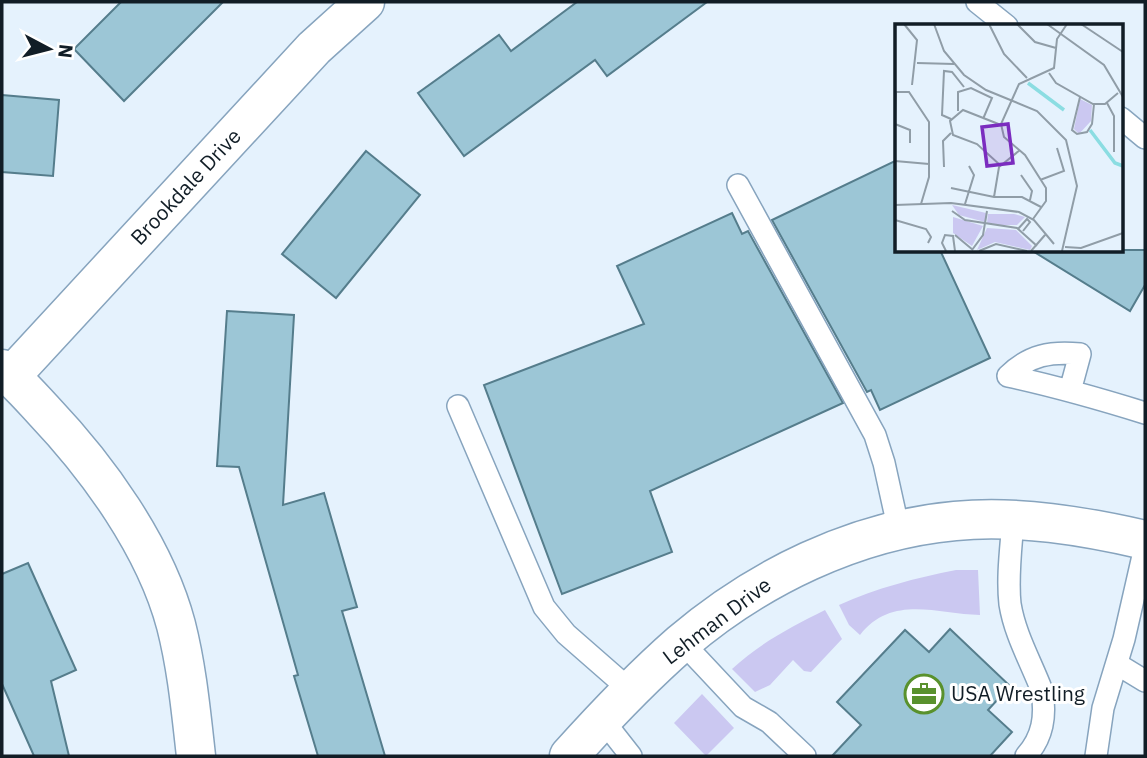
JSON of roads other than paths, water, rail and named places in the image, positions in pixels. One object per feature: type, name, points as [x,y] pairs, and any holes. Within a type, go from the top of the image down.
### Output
[{"type":"street","name":"Brookdale Drive","points":[[6,373],[314,48],[365,2]]},
{"type":"street","points":[[6,373],[77,446],[93,467],[115,497],[153,566],[175,623],[189,687],[196,756]]},
{"type":"street","name":"Lehman Drive","points":[[569,756],[630,690],[682,642],[728,607],[782,573],[836,550],[899,531],[954,521],[1013,521],[1102,530],[1145,540]]},
{"type":"lane","points":[[977,2],[1004,24]]},
{"type":"lane","points":[[1122,119],[1145,138]]},
{"type":"lane","points":[[738,185],[875,435],[899,531]]},
{"type":"lane","points":[[1070,391],[1145,413]]},
{"type":"lane","points":[[458,406],[544,607],[566,634],[630,690]]},
{"type":"lane","points":[[1013,521],[1010,603],[1017,630],[1044,702],[1042,732],[1026,756]]},
{"type":"lane","points":[[1096,756],[1103,708],[1145,547]]},
{"type":"lane","points":[[682,642],[743,708],[769,722],[805,756]]},
{"type":"lane","points":[[1116,664],[1145,681]]},
{"type":"lane","points":[[602,719],[631,756]]},
{"type":"place","name":"USA Wrestling","points":[[924,694]]}]
